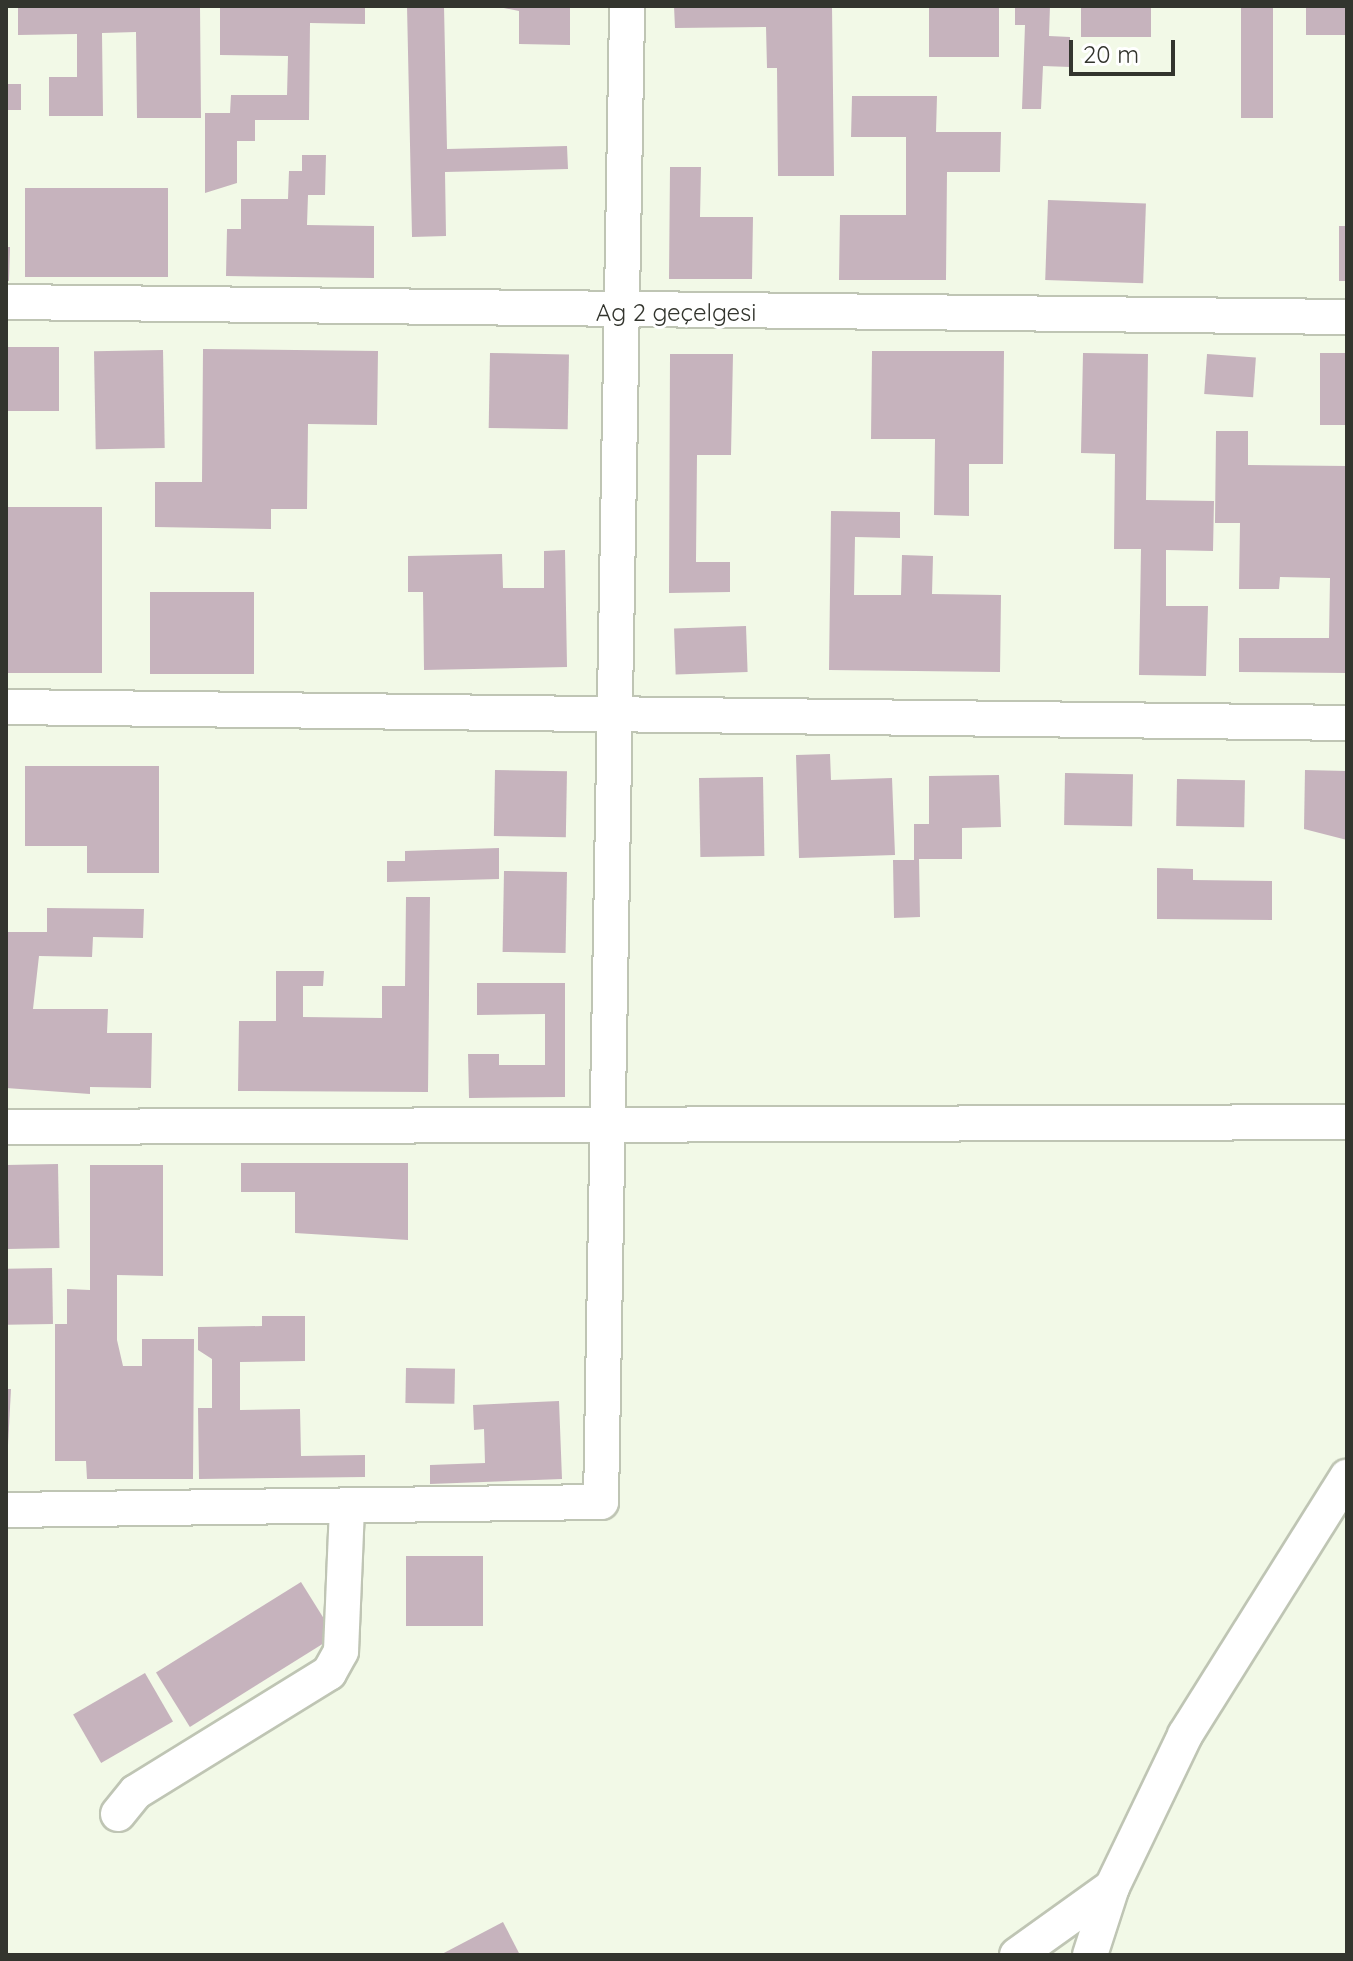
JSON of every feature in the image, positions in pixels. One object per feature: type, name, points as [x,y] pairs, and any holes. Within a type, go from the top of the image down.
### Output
[{"type":"street","points":[[6,1510],[601,1502],[627,6]]},
{"type":"street","name":"Ag 2 geçelgesi","points":[[6,302],[620,313],[1347,317]]},
{"type":"street","points":[[6,707],[1347,723]]},
{"type":"street","points":[[6,1127],[1347,1122]]},
{"type":"street","points":[[1090,1955],[1112,1887],[1185,1735],[1347,1477]]},
{"type":"street","points":[[118,1814],[136,1792],[329,1673],[341,1651],[347,1506]]},
{"type":"street","points":[[1017,1955],[1112,1887]]},
{"type":"building","points":[[18,6],[200,6],[201,118],[137,118],[136,32],[102,33],[103,116],[49,116],[49,77],[77,77],[77,34],[18,35]]},
{"type":"building","points":[[220,6],[365,6],[365,24],[310,23],[309,120],[255,120],[255,141],[237,141],[237,183],[205,193],[205,113],[230,113],[231,95],[287,95],[288,56],[220,55]]},
{"type":"building","points":[[407,6],[444,6],[447,149],[567,146],[568,169],[445,172],[446,236],[412,237]]},
{"type":"building","points":[[494,6],[570,6],[570,45],[519,44],[519,11]]},
{"type":"building","points":[[674,6],[832,6],[834,176],[778,176],[777,68],[767,68],[766,27],[675,28]]},
{"type":"building","points":[[929,6],[999,6],[999,57],[929,57]]},
{"type":"building","points":[[1015,6],[1050,6],[1049,36],[1070,37],[1070,67],[1043,66],[1041,109],[1022,109],[1025,25],[1015,25]]},
{"type":"building","points":[[1081,6],[1151,6],[1151,37],[1081,37]]},
{"type":"building","points":[[1241,6],[1273,6],[1273,118],[1241,118]]},
{"type":"building","points":[[1306,6],[1347,6],[1347,35],[1306,35]]},
{"type":"building","points":[[6,84],[21,84],[21,110],[6,110]]},
{"type":"building","points":[[852,96],[937,96],[936,132],[1001,132],[1000,172],[947,172],[946,280],[839,280],[840,215],[906,215],[906,137],[851,137]]},
{"type":"building","points":[[302,155],[326,155],[325,195],[308,195],[307,225],[374,226],[374,278],[226,276],[227,229],[241,229],[241,199],[288,199],[289,171],[302,171]]},
{"type":"building","points":[[670,167],[701,167],[700,217],[753,217],[752,279],[669,279]]},
{"type":"building","points":[[25,188],[168,188],[168,277],[25,277]]},
{"type":"building","points":[[1048,200],[1146,203],[1143,283],[1045,280]]},
{"type":"building","points":[[1339,226],[1347,226],[1347,281],[1339,281]]},
{"type":"building","points":[[6,247],[10,247],[9,281],[6,281]]},
{"type":"building","points":[[6,347],[59,347],[59,411],[6,411]]},
{"type":"building","points":[[203,349],[378,351],[377,425],[308,424],[307,509],[271,509],[271,529],[155,527],[155,482],[202,482]]},
{"type":"building","points":[[163,350],[165,448],[96,449],[94,351]]},
{"type":"building","points":[[872,351],[1004,351],[1003,464],[969,464],[969,516],[934,515],[935,439],[871,439]]},
{"type":"building","points":[[490,353],[569,354],[568,429],[489,428]]},
{"type":"building","points":[[1083,353],[1148,354],[1146,500],[1214,501],[1213,551],[1166,550],[1166,606],[1208,606],[1206,676],[1139,675],[1141,549],[1114,549],[1115,454],[1081,453]]},
{"type":"building","points":[[1320,353],[1347,353],[1347,425],[1320,425]]},
{"type":"building","points":[[670,354],[733,354],[731,455],[697,455],[696,562],[730,562],[730,592],[669,593]]},
{"type":"building","points":[[1207,354],[1256,357],[1253,397],[1204,394]]},
{"type":"building","points":[[1216,431],[1248,431],[1248,465],[1347,466],[1347,673],[1239,672],[1239,638],[1329,638],[1330,578],[1280,577],[1279,589],[1239,589],[1240,523],[1215,523]]},
{"type":"building","points":[[6,507],[102,507],[102,673],[6,673]]},
{"type":"building","points":[[831,511],[900,512],[900,538],[855,537],[854,595],[901,595],[902,555],[933,556],[932,594],[1001,595],[1000,672],[829,670]]},
{"type":"building","points":[[565,550],[567,667],[424,670],[423,592],[408,592],[408,556],[502,554],[503,588],[544,588],[544,551]]},
{"type":"building","points":[[150,592],[254,592],[254,674],[150,674]]},
{"type":"building","points":[[746,626],[748,672],[676,674],[674,629]]},
{"type":"building","points":[[830,754],[831,780],[892,778],[895,855],[799,858],[796,755]]},
{"type":"building","points":[[25,766],[159,766],[159,873],[87,873],[87,846],[25,846]]},
{"type":"building","points":[[495,770],[567,771],[566,837],[494,836]]},
{"type":"building","points":[[1305,770],[1347,771],[1347,840],[1304,829]]},
{"type":"building","points":[[1065,773],[1133,774],[1132,826],[1064,825]]},
{"type":"building","points":[[999,775],[1001,827],[962,828],[962,859],[919,859],[920,917],[894,918],[893,860],[914,860],[914,824],[929,824],[929,776]]},
{"type":"building","points":[[763,777],[764,856],[700,857],[699,778]]},
{"type":"building","points":[[1177,779],[1245,780],[1244,827],[1176,826]]},
{"type":"building","points":[[499,848],[499,879],[387,882],[387,861],[405,861],[405,851]]},
{"type":"building","points":[[1157,868],[1193,869],[1193,880],[1272,881],[1272,920],[1157,919]]},
{"type":"building","points":[[504,871],[567,872],[566,953],[503,952]]},
{"type":"building","points":[[406,897],[430,897],[428,1092],[238,1091],[239,1021],[276,1021],[276,971],[324,971],[323,986],[303,986],[303,1017],[382,1018],[382,986],[405,986]]},
{"type":"building","points":[[47,908],[144,909],[143,938],[93,937],[92,957],[39,956],[33,1009],[108,1009],[107,1033],[152,1033],[151,1088],[90,1087],[90,1094],[6,1088],[6,932],[47,932]]},
{"type":"building","points":[[477,983],[565,983],[565,1097],[469,1098],[468,1054],[499,1054],[499,1065],[545,1065],[545,1014],[477,1015]]},
{"type":"building","points":[[241,1163],[408,1163],[408,1240],[295,1233],[295,1192],[241,1192]]},
{"type":"building","points":[[58,1164],[59,1248],[7,1249],[6,1165]]},
{"type":"building","points":[[90,1165],[163,1165],[163,1276],[117,1275],[117,1340],[123,1366],[142,1366],[142,1339],[194,1339],[193,1479],[87,1479],[86,1461],[55,1461],[55,1324],[67,1324],[67,1289],[90,1290]]},
{"type":"building","points":[[52,1268],[53,1324],[7,1325],[6,1269]]},
{"type":"building","points":[[262,1316],[305,1316],[305,1361],[240,1362],[240,1410],[300,1409],[301,1456],[365,1455],[365,1477],[199,1479],[198,1408],[212,1408],[212,1359],[198,1350],[198,1327],[262,1326]]},
{"type":"building","points":[[406,1368],[455,1369],[454,1404],[405,1403]]},
{"type":"building","points":[[6,1389],[11,1389],[6,1482]]},
{"type":"building","points":[[559,1401],[562,1479],[430,1484],[430,1465],[485,1463],[484,1429],[474,1430],[473,1405]]},
{"type":"building","points":[[406,1556],[483,1556],[483,1626],[406,1626]]},
{"type":"building","points":[[301,1582],[335,1636],[190,1727],[156,1673]]},
{"type":"building","points":[[145,1673],[173,1721],[101,1763],[73,1714]]},
{"type":"building","points":[[503,1922],[520,1955],[440,1955]]}]
